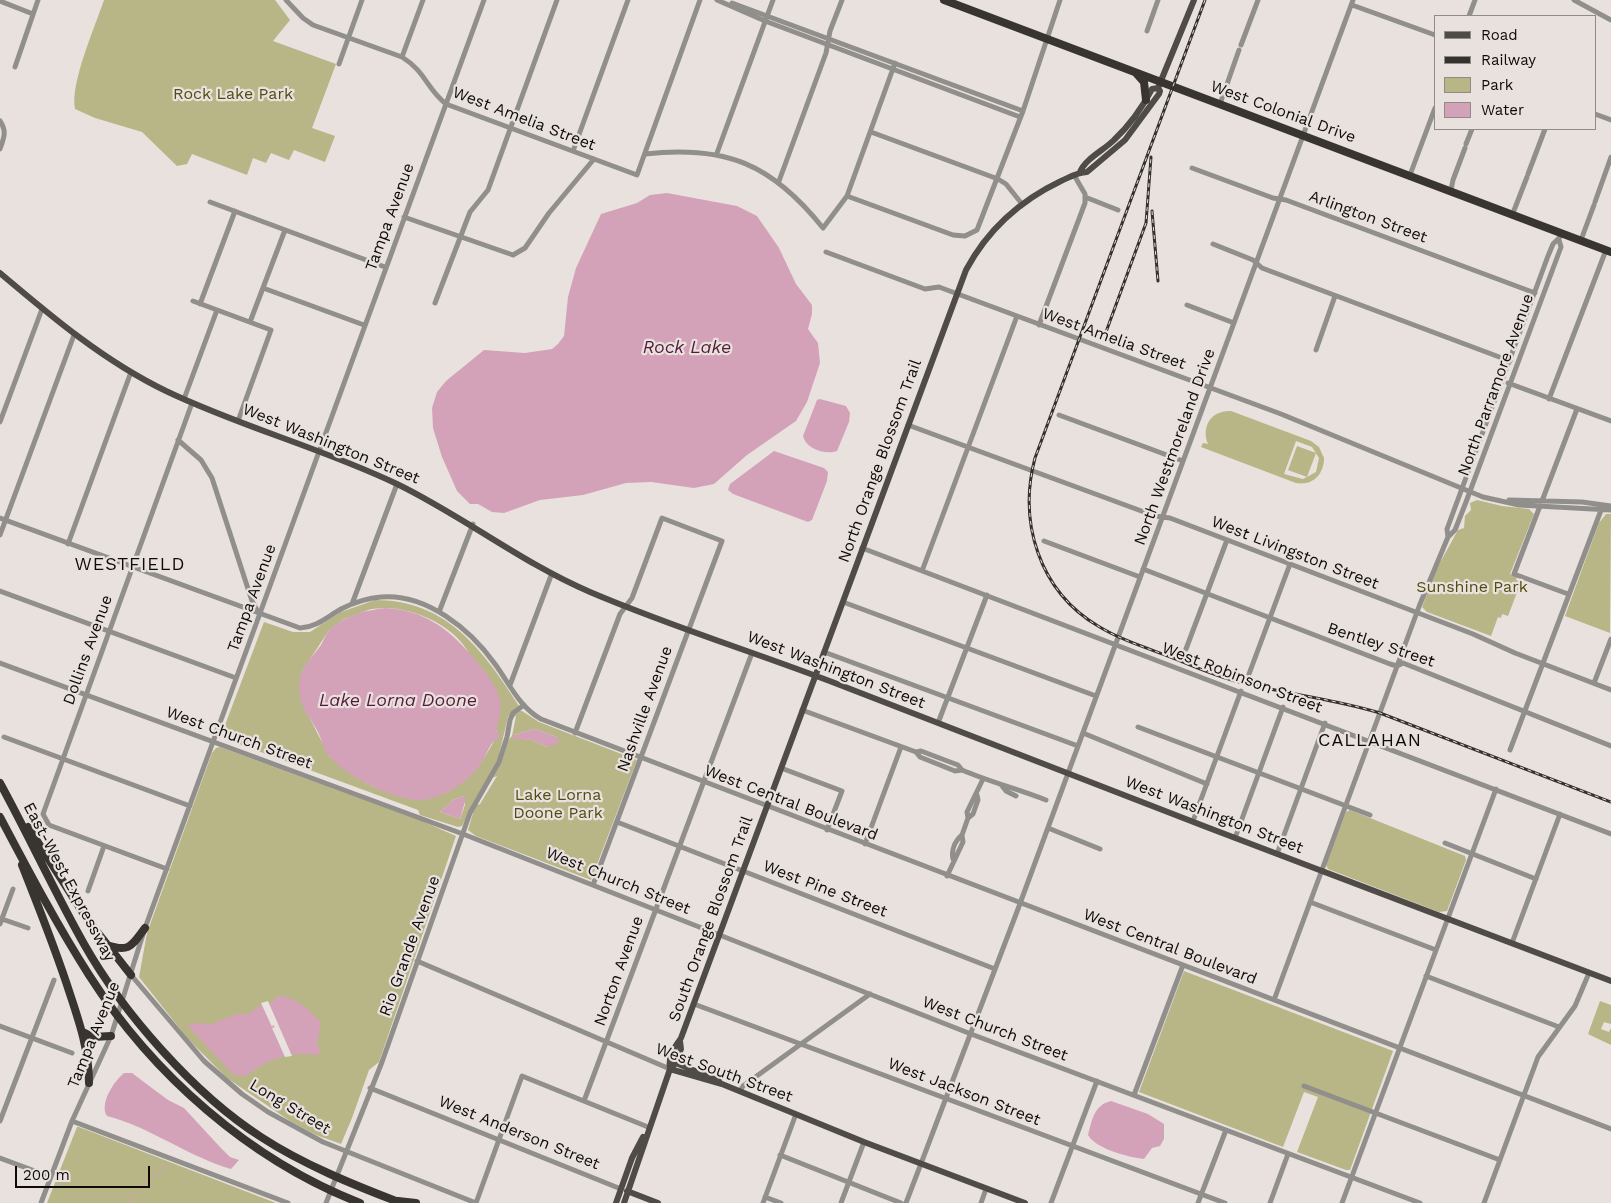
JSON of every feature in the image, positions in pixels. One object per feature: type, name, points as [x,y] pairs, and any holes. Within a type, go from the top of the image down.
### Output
[{"type":"highway","name":"West Colonial Drive","points":[[944,0],[1135,71],[1160,84],[1220,104],[1513,213],[1560,236],[1581,240],[1608,251]]},
{"type":"highway","points":[[1135,71],[1144,82],[1146,100]]},
{"type":"highway","name":"East-West Expressway","points":[[0,783],[84,945],[108,981],[183,1073],[262,1137],[315,1166],[398,1202],[416,1203]]},
{"type":"highway","points":[[17,814],[27,824],[74,900],[131,975]]},
{"type":"highway","name":"East-West Expressway","points":[[0,817],[89,975],[137,1039],[207,1110],[288,1169],[360,1203]]},
{"type":"highway","points":[[9,833],[46,923],[83,1032],[89,1057],[89,1083]]},
{"type":"highway","points":[[107,945],[121,950],[128,948],[145,928]]},
{"type":"highway","points":[[83,1032],[93,1037],[111,1036]]},
{"type":"main road","name":"North Orange Blossom Trail","points":[[767,807],[966,270],[984,241],[1001,221],[1022,204],[1047,188],[1077,173],[1087,172],[1125,140],[1147,113],[1160,90],[1160,84],[1194,0]]},
{"type":"main road","name":"North Orange Blossom Trail","points":[[1077,173],[1083,165],[1106,148],[1125,129],[1152,89],[1160,84]]},
{"type":"main road","name":"West Washington Street","points":[[0,273],[74,334],[131,372],[184,399],[319,451],[397,484],[473,524],[552,573],[626,606],[815,676],[1611,981]]},
{"type":"main road","name":"South Orange Blossom Trail","points":[[670,1069],[669,1060],[674,1047],[680,1041],[767,807]]},
{"type":"main road","name":"South Orange Blossom Trail","points":[[616,1203],[632,1158],[648,1127],[670,1069],[676,1063],[681,1049],[680,1041]]},
{"type":"main road","points":[[676,1063],[714,1078],[722,1084]]},
{"type":"main road","name":"West South Street","points":[[670,1069],[722,1084],[920,1164],[1025,1203]]},
{"type":"main road","name":"South Orange Blossom Trail","points":[[624,1203],[640,1160],[648,1127]]},
{"type":"main road","name":"West Anderson Street","points":[[621,1189],[658,1203]]},
{"type":"street","points":[[15,67],[38,0]]},
{"type":"street","name":"West Amelia Street","points":[[286,0],[308,22],[402,57],[423,73],[433,92],[446,104],[637,175],[645,154]]},
{"type":"street","points":[[339,64],[362,0]]},
{"type":"street","points":[[402,57],[423,0]]},
{"type":"street","name":"Tampa Avenue","points":[[41,1203],[72,1121],[111,1036],[145,928],[484,0]]},
{"type":"street","points":[[435,303],[470,212],[488,190],[557,0]]},
{"type":"street","points":[[573,151],[628,0]]},
{"type":"street","points":[[700,0],[645,154],[676,150],[717,153],[758,170],[779,182],[810,211],[823,228],[847,196],[896,64]]},
{"type":"street","points":[[717,0],[765,21],[1020,117]]},
{"type":"street","points":[[722,0],[1023,111]]},
{"type":"street","points":[[717,153],[773,0]]},
{"type":"street","points":[[779,182],[842,0]]},
{"type":"street","points":[[847,196],[953,235],[970,235],[980,226],[1023,111],[1060,0]]},
{"type":"street","points":[[1147,31],[1158,0]]},
{"type":"street","points":[[1220,104],[1258,0]]},
{"type":"street","points":[[1469,15],[1475,0]]},
{"type":"street","points":[[1574,0],[1611,20]]},
{"type":"street","points":[[0,1],[33,14]]},
{"type":"street","points":[[1352,2],[1434,35]]},
{"type":"street","name":"North Westmoreland Drive","points":[[906,1203],[1083,734],[1352,2]]},
{"type":"street","points":[[1410,174],[1434,111]]},
{"type":"street","points":[[1596,114],[1611,120]]},
{"type":"street","points":[[0,121],[4,128],[5,136],[0,149]]},
{"type":"street","points":[[1451,190],[1472,130]]},
{"type":"street","points":[[1513,213],[1545,130]]},
{"type":"street","points":[[871,132],[998,179],[1006,184],[1022,204]]},
{"type":"street","points":[[1581,240],[1611,157]]},
{"type":"street","points":[[404,217],[509,254],[520,253],[553,208],[594,159]]},
{"type":"street","name":"Arlington Street","points":[[1192,168],[1535,293]]},
{"type":"street","points":[[1039,324],[1085,198],[1077,173]]},
{"type":"street","points":[[1085,198],[1118,210]]},
{"type":"street","points":[[210,202],[386,267]]},
{"type":"street","points":[[200,304],[235,211]]},
{"type":"street","points":[[250,322],[285,230]]},
{"type":"street","name":"North Parramore Avenue","points":[[1448,537],[1447,529],[1464,488],[1553,244],[1560,236]]},
{"type":"street","name":"North Parramore Avenue","points":[[1274,1000],[1417,612],[1448,537],[1454,530],[1470,491],[1561,247],[1560,236]]},
{"type":"street","points":[[1213,244],[1256,264],[1335,296],[1510,362]]},
{"type":"street","points":[[1549,399],[1608,251]]},
{"type":"street","name":"West Amelia Street","points":[[826,252],[925,289],[939,287],[1039,324],[1210,388],[1495,501],[1611,506]]},
{"type":"street","points":[[263,288],[364,325]]},
{"type":"street","points":[[1316,350],[1335,296]]},
{"type":"street","points":[[193,301],[271,330],[238,421]]},
{"type":"street","points":[[1187,305],[1234,323]]},
{"type":"street","points":[[0,422],[42,309]]},
{"type":"street","points":[[184,399],[217,310]]},
{"type":"street","points":[[922,571],[1017,316]]},
{"type":"street","points":[[0,535],[3,519],[74,334]]},
{"type":"street","points":[[68,544],[131,372]]},
{"type":"street","points":[[1503,381],[1611,421]]},
{"type":"street","name":"Dollins Avenue","points":[[104,846],[55,828],[45,822],[43,808],[192,402]]},
{"type":"street","points":[[1568,594],[1514,574],[1577,409]]},
{"type":"street","points":[[1058,415],[1183,461]]},
{"type":"street","points":[[908,425],[968,447]]},
{"type":"street","points":[[178,440],[201,460],[212,478],[251,597],[259,615]]},
{"type":"street","name":"West Livingston Street","points":[[968,447],[1227,540],[1417,612],[1611,690]]},
{"type":"street","points":[[352,604],[397,484]]},
{"type":"street","points":[[1510,750],[1541,663],[1602,507]]},
{"type":"street","name":"West Amelia Street","points":[[1602,507],[1611,510]]},
{"type":"street","name":"Nashville Avenue","points":[[593,885],[722,541],[662,518],[632,598],[626,606]]},
{"type":"street","name":"West Central Boulevard","points":[[3,519],[292,627],[306,628],[320,623],[352,604],[382,597],[399,597],[414,600],[439,612],[477,643],[524,705],[535,716],[767,807],[1611,1129]]},
{"type":"street","points":[[439,612],[473,524]]},
{"type":"street","points":[[1186,649],[1227,540]]},
{"type":"street","points":[[1044,542],[1140,578]]},
{"type":"street","name":"West Robinson Street","points":[[862,548],[1116,643],[1611,834]]},
{"type":"street","points":[[1249,674],[1290,564]]},
{"type":"street","name":"Bentley Street","points":[[1143,569],[1397,666],[1403,663],[1525,710],[1568,730],[1611,746]]},
{"type":"street","points":[[510,685],[552,573]]},
{"type":"street","points":[[0,591],[236,678]]},
{"type":"street","points":[[938,724],[987,594]]},
{"type":"street","points":[[843,602],[1096,696]]},
{"type":"street","points":[[575,733],[620,614],[626,606]]},
{"type":"street","points":[[1594,683],[1611,639]]},
{"type":"street","points":[[824,652],[1078,746]]},
{"type":"street","name":"Norton Avenue","points":[[584,1102],[752,653]]},
{"type":"street","name":"West Church Street","points":[[0,663],[463,834],[971,1034],[1420,1203]]},
{"type":"street","points":[[1193,821],[1241,692]]},
{"type":"street","name":"Rio Grande Avenue","points":[[326,1203],[370,1088],[382,1062],[474,804],[499,762],[513,713],[524,705]]},
{"type":"street","points":[[1235,838],[1283,707]]},
{"type":"street","points":[[802,710],[916,752],[920,757],[955,771],[962,770],[1002,786],[1010,786],[1046,800]]},
{"type":"street","points":[[1277,854],[1325,723]]},
{"type":"street","points":[[1138,727],[1370,815]]},
{"type":"street","points":[[1083,734],[1207,784]]},
{"type":"street","points":[[4,737],[190,806]]},
{"type":"street","points":[[865,844],[901,747]]},
{"type":"street","points":[[781,768],[842,791],[827,830]]},
{"type":"street","points":[[947,876],[953,859],[958,855],[963,842],[962,835],[968,818],[973,814],[983,779]]},
{"type":"street","points":[[1002,786],[1008,793],[1016,796]]},
{"type":"street","points":[[1342,1203],[1496,789]]},
{"type":"street","points":[[1512,943],[1560,814]]},
{"type":"street","name":"West Pine Street","points":[[617,822],[995,969]]},
{"type":"street","points":[[1048,828],[1100,849]]},
{"type":"street","points":[[1445,844],[1536,879]]},
{"type":"street","points":[[88,891],[104,846],[167,869]]},
{"type":"street","points":[[13,890],[2,910],[1,922],[28,928]]},
{"type":"street","points":[[1310,902],[1436,950]]},
{"type":"street","name":"West South Street","points":[[417,961],[670,1069]]},
{"type":"street","points":[[1134,1095],[1183,965]]},
{"type":"street","points":[[1484,1203],[1538,1057],[1576,1006],[1589,973]]},
{"type":"street","name":"Long Street","points":[[131,975],[177,1031],[220,1076],[268,1112],[323,1142],[476,1203]]},
{"type":"street","points":[[1426,976],[1559,1027]]},
{"type":"street","points":[[0,1121],[54,980]]},
{"type":"street","points":[[740,1091],[743,1086],[870,994]]},
{"type":"street","name":"West Jackson Street","points":[[694,1004],[1225,1203]]},
{"type":"street","points":[[0,1026],[72,1053]]},
{"type":"street","points":[[476,1203],[522,1076],[648,1127]]},
{"type":"street","points":[[1051,1203],[1096,1081]]},
{"type":"street","points":[[1304,1086],[1500,1160]]},
{"type":"street","name":"West Anderson Street","points":[[370,1088],[621,1189]]},
{"type":"street","points":[[781,1203],[764,1200],[796,1114]]},
{"type":"street","points":[[72,1121],[288,1203]]},
{"type":"street","points":[[1198,1203],[1226,1130]]},
{"type":"street","points":[[841,1203],[864,1142]]},
{"type":"street","points":[[1270,1203],[1288,1154]]},
{"type":"street","points":[[780,1155],[901,1203]]},
{"type":"street","points":[[0,1158],[51,1177]]},
{"type":"street","points":[[981,1203],[986,1189]]},
{"type":"green space","name":"Rock Lake Park","points":[[104,0],[275,0],[290,20],[273,41],[336,64],[312,128],[335,136],[325,162],[294,150],[289,160],[271,153],[266,163],[253,158],[247,175],[192,154],[187,164],[177,166],[142,132],[95,118],[75,109],[76,85]]},
{"type":"green space","points":[[1231,411],[1311,441],[1319,447],[1324,458],[1322,470],[1312,481],[1296,483],[1201,447],[1203,443],[1208,444],[1206,432],[1209,421],[1218,413]],"holes":[[[1296,441],[1312,447],[1319,458],[1316,472],[1303,479],[1284,474]]]},
{"type":"green space","points":[[1297,446],[1316,453],[1307,477],[1288,470]]},
{"type":"green space","name":"Sunshine Park","points":[[1477,500],[1502,506],[1529,509],[1534,514],[1510,574],[1517,577],[1516,580],[1521,582],[1508,616],[1502,614],[1501,618],[1498,617],[1491,636],[1427,612],[1422,607],[1436,570],[1458,530],[1464,528],[1465,516],[1471,510],[1470,503]]},
{"type":"green space","points":[[1606,514],[1611,514],[1610,633],[1565,616],[1599,523]]},
{"type":"green space","name":"Lake Lorna Doone Park","points":[[375,600],[400,602],[423,609],[443,619],[477,648],[519,706],[508,717],[498,759],[462,826],[458,827],[420,815],[418,810],[223,738],[222,733],[264,622],[293,632],[310,632],[341,612]],"holes":[[[386,608],[410,612],[434,621],[455,636],[463,645],[470,655],[478,674],[497,733],[481,763],[465,780],[446,793],[422,800],[405,797],[374,787],[354,776],[329,756],[302,703],[300,681],[303,670],[329,630],[344,619],[371,609]],[[464,796],[465,805],[460,819],[440,812],[453,800]]]},
{"type":"green space","name":"Lake Lorna Doone Park","points":[[519,711],[522,711],[539,722],[637,760],[591,880],[476,836],[468,830],[475,806],[480,804],[497,776],[492,778],[512,736],[516,716],[512,717]],"holes":[[[535,729],[557,737],[547,747],[532,740],[514,738],[514,735]]]},
{"type":"green space","points":[[220,747],[422,821],[456,836],[379,1062],[369,1070],[341,1144],[316,1135],[290,1121],[227,1078],[188,1039],[139,977],[147,933],[212,753],[216,748]]},
{"type":"green space","points":[[1350,810],[1465,856],[1466,860],[1447,911],[1439,912],[1328,869],[1326,865],[1346,812]]},
{"type":"green space","points":[[1184,971],[1393,1051],[1350,1170],[1297,1152],[1318,1097],[1304,1092],[1283,1147],[1139,1092]]},
{"type":"green space","points":[[1600,1001],[1611,1005],[1611,1024],[1604,1022],[1601,1029],[1609,1032],[1611,1028],[1611,1045],[1588,1034]]},
{"type":"green space","points":[[77,1127],[79,1127],[276,1203],[47,1203]]},
{"type":"water","name":"Rock Lake","points":[[667,193],[737,206],[757,216],[779,248],[796,284],[812,305],[808,329],[818,343],[820,363],[807,402],[796,421],[747,455],[714,484],[694,488],[651,482],[626,483],[583,495],[540,500],[504,513],[492,512],[478,504],[470,504],[457,491],[442,457],[433,428],[432,408],[437,392],[446,381],[484,350],[525,353],[552,349],[558,344],[564,336],[568,297],[576,268],[601,214],[637,203],[650,195]]},
{"type":"water","points":[[820,399],[846,406],[850,413],[849,422],[837,451],[827,452],[812,448],[803,436],[817,400]]},
{"type":"water","points":[[774,451],[824,468],[828,472],[827,481],[812,520],[808,522],[733,494],[728,490],[730,484]]},
{"type":"water","name":"Lake Lorna Doone","points":[[386,608],[412,612],[444,629],[462,645],[492,681],[500,700],[496,731],[499,733],[499,738],[491,745],[477,769],[464,782],[449,792],[423,800],[412,800],[386,792],[359,779],[337,764],[327,753],[299,694],[303,669],[330,629],[343,620],[357,614]]},
{"type":"water","points":[[535,729],[557,737],[559,743],[547,747],[532,740],[513,739],[514,735]]},
{"type":"water","points":[[464,796],[466,798],[460,819],[440,812],[453,800]]},
{"type":"water","points":[[278,996],[284,996],[296,1001],[321,1022],[317,1045],[321,1052],[318,1055],[287,1055],[263,1065],[245,1076],[234,1075],[189,1027],[190,1023],[212,1024],[237,1014],[248,1014],[259,1006],[271,1003]]},
{"type":"water","points":[[124,1073],[132,1073],[168,1100],[184,1108],[230,1157],[239,1160],[231,1169],[199,1157],[138,1127],[107,1116],[105,1111],[106,1099],[116,1081]]},
{"type":"water","points":[[1111,1101],[1148,1114],[1164,1124],[1164,1139],[1160,1146],[1152,1148],[1144,1159],[1105,1148],[1092,1140],[1088,1135],[1097,1110],[1105,1103]]},
{"type":"pier","points":[[268,1001],[292,1056],[285,1057],[272,1028],[275,1027],[273,1025],[272,1027],[261,1003]]},
{"type":"waterway","points":[[128,1203],[150,1177],[160,1172],[164,1164]]},
{"type":"railway","points":[[1205,0],[1035,458],[1030,482],[1029,506],[1032,530],[1038,553],[1048,574],[1061,594],[1078,611],[1114,635],[1230,680],[1380,713],[1611,802]]},
{"type":"railway","points":[[1106,332],[1146,223],[1151,157]]},
{"type":"railway","points":[[1152,211],[1158,281]]},
{"type":"district","name":"WESTFIELD","points":[[130,565]]},
{"type":"district","name":"CALLAHAN","points":[[1370,741]]}]
